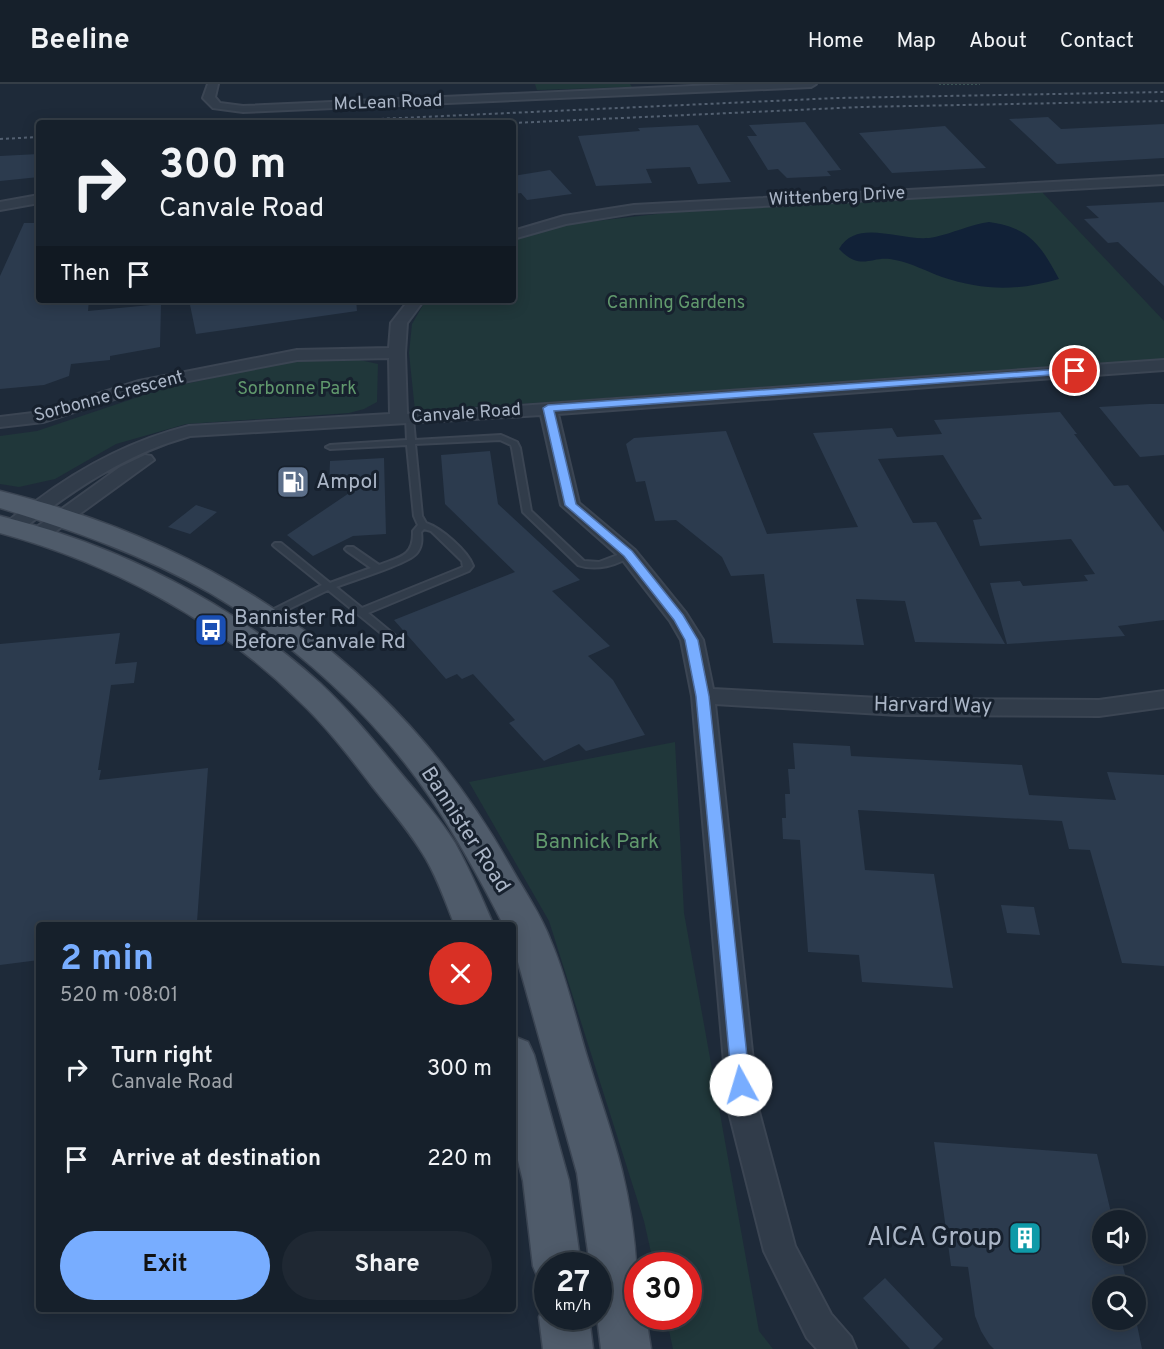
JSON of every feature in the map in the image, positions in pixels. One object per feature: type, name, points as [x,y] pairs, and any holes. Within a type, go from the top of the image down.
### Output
[{"type":"main road","name":"Bannister Road","points":[[25,519],[171,561],[221,587],[265,616],[337,672],[376,708],[433,777],[483,850],[531,939],[600,1173],[626,1349]]},
{"type":"main road","name":"Bannister Road","points":[[25,519],[170,592],[248,642],[297,681],[343,725],[404,801],[447,862],[473,922]]},
{"type":"main road","points":[[516,1066],[546,1181],[555,1252]]},
{"type":"main road","points":[[566,1330],[568,1349]]},
{"type":"street","name":"McLean Road","points":[[213,84],[209,98],[217,106],[243,109],[811,84]]},
{"type":"street","name":"Wittenberg Drive","points":[[516,232],[564,220],[634,209],[1164,180]]},
{"type":"street","points":[[0,206],[36,200]]},
{"type":"street","points":[[404,419],[397,353],[399,323],[415,303]]},
{"type":"street","name":"Sorbonne Crescent","points":[[0,422],[43,417],[139,386],[297,355],[397,353]]},
{"type":"street","name":"Canvale Road","points":[[25,519],[108,463],[148,443],[189,431],[404,419],[1164,364]]},
{"type":"street","points":[[548,408],[570,505],[628,554],[679,618],[692,640],[702,696],[743,1108],[780,1251],[819,1326],[839,1349]]},
{"type":"street","name":"Canvale Road","points":[[25,519],[126,471],[158,453],[234,429]]},
{"type":"street","name":"Harvard Way","points":[[702,696],[898,707],[1099,708],[1164,699]]},
{"type":"lane","points":[[362,612],[466,569],[468,566],[466,560],[434,529],[423,525],[418,516],[411,441],[404,419]]},
{"type":"lane","points":[[330,447],[492,436],[508,440],[516,448],[527,512],[535,522],[588,566],[599,566],[628,554]]},
{"type":"lane","points":[[265,616],[331,586],[406,558],[414,552],[418,544],[417,531],[423,525]]},
{"type":"lane","points":[[278,544],[400,644]]},
{"type":"lane","points":[[350,549],[377,568]]},
{"type":"path","points":[[939,84],[980,84]]},
{"type":"green space","points":[[535,84],[630,84],[632,87],[537,90]]},
{"type":"green space","name":"Canning Gardens","points":[[1042,192],[1164,321],[1164,360],[415,411],[409,353],[412,324],[424,303],[516,303],[516,239],[561,225],[674,212]]},
{"type":"green space","name":"Sorbonne Park","points":[[360,360],[378,364],[377,402],[364,409],[349,413],[186,424],[116,444],[55,479],[19,487],[0,484],[0,436],[37,431],[162,389],[292,361]]},
{"type":"green space","name":"Bannick Park","points":[[675,742],[684,913],[759,1331],[773,1349],[673,1349],[669,1330],[702,1330],[702,1252],[651,1252],[644,1221],[549,921],[469,782]]},
{"type":"water","points":[[989,222],[1024,233],[1046,256],[1059,279],[1029,286],[1001,288],[972,285],[895,260],[854,260],[839,249],[847,239],[858,234],[882,233],[923,238],[935,237]]},
{"type":"building","points":[[1048,117],[1061,129],[1164,124],[1164,158],[1057,164],[1009,119]]},
{"type":"building","points":[[805,122],[841,170],[827,171],[831,176],[787,178],[778,169],[768,170],[747,136],[757,136],[749,125]]},
{"type":"building","points":[[698,125],[731,182],[698,184],[690,167],[646,169],[652,183],[596,186],[578,136],[640,131],[638,128]]},
{"type":"building","points":[[945,126],[986,168],[892,173],[859,133]]},
{"type":"building","points":[[36,154],[36,177],[0,181],[0,156]]},
{"type":"building","points":[[550,170],[572,194],[527,200],[521,193],[516,194],[516,176]]},
{"type":"building","points":[[1164,202],[1164,286],[1118,242],[1108,243],[1084,219],[1099,218],[1086,206]]},
{"type":"building","points":[[24,223],[36,223],[36,303],[89,303],[88,311],[161,304],[160,347],[110,356],[110,360],[71,364],[69,376],[44,385],[0,389],[0,276]]},
{"type":"building","points":[[190,303],[356,303],[357,311],[196,334]]},
{"type":"building","points":[[1164,404],[1164,455],[1140,457],[1099,407]]},
{"type":"building","points":[[1060,412],[1114,486],[1128,485],[1164,532],[1164,620],[1118,626],[1125,636],[1007,644],[990,583],[1020,581],[1023,586],[1088,581],[1084,575],[1095,574],[1071,539],[980,546],[973,520],[982,519],[943,455],[878,459],[913,523],[936,522],[1005,644],[915,642],[905,601],[856,599],[864,645],[773,643],[764,574],[731,576],[722,557],[676,520],[655,521],[645,481],[636,482],[626,444],[634,438],[726,431],[767,534],[858,527],[813,433],[892,428],[897,437],[942,434],[934,420]]},
{"type":"building","points":[[490,451],[498,504],[580,580],[552,591],[610,646],[588,656],[613,680],[645,735],[586,751],[579,744],[544,761],[509,723],[515,720],[473,674],[462,679],[457,674],[446,679],[394,620],[515,572],[445,504],[441,455]]},
{"type":"building","points":[[384,458],[386,534],[353,536],[313,556],[287,535],[364,483],[329,486],[330,461]]},
{"type":"building","points":[[196,505],[217,512],[190,534],[168,527]]},
{"type":"building","points":[[120,633],[115,664],[137,662],[134,683],[111,685],[98,770],[101,770],[99,780],[208,768],[197,922],[36,922],[36,960],[0,965],[0,644]]},
{"type":"building","points":[[793,743],[850,746],[851,756],[1022,765],[1029,795],[1116,800],[1107,772],[1164,775],[1164,966],[1122,963],[1090,850],[1069,849],[1062,821],[858,810],[865,870],[934,874],[953,988],[862,982],[859,955],[808,952],[800,840],[783,839],[782,818],[786,818],[785,794],[790,794],[788,769],[795,769]]},
{"type":"building","points":[[1001,905],[1034,907],[1040,935],[1007,933]]},
{"type":"building","name":"AICA Group","points":[[934,1142],[1097,1154],[1110,1210],[1092,1210],[1092,1264],[1122,1264],[1125,1276],[1092,1276],[1092,1330],[1138,1330],[1142,1349],[994,1349],[981,1331],[975,1316],[968,1267],[951,1266]]},
{"type":"building","points":[[885,1278],[943,1339],[933,1349],[910,1349],[863,1298]]},
{"type":"railway","points":[[357,120],[837,98],[1164,92]]},
{"type":"railway","points":[[516,123],[861,107],[1164,101]]},
{"type":"railway","points":[[0,139],[36,137]]},
{"type":"place","name":"Ampol","points":[[293,482]]},
{"type":"place","name":"Bannister Rd Before Canvale Rd","points":[[211,630]]},
{"type":"place","name":"AICA Group","points":[[1025,1238]]},
{"type":"route","points":[[741,1085],[702,696],[692,640],[679,618],[628,554],[570,505],[548,408],[1075,371]]}]
